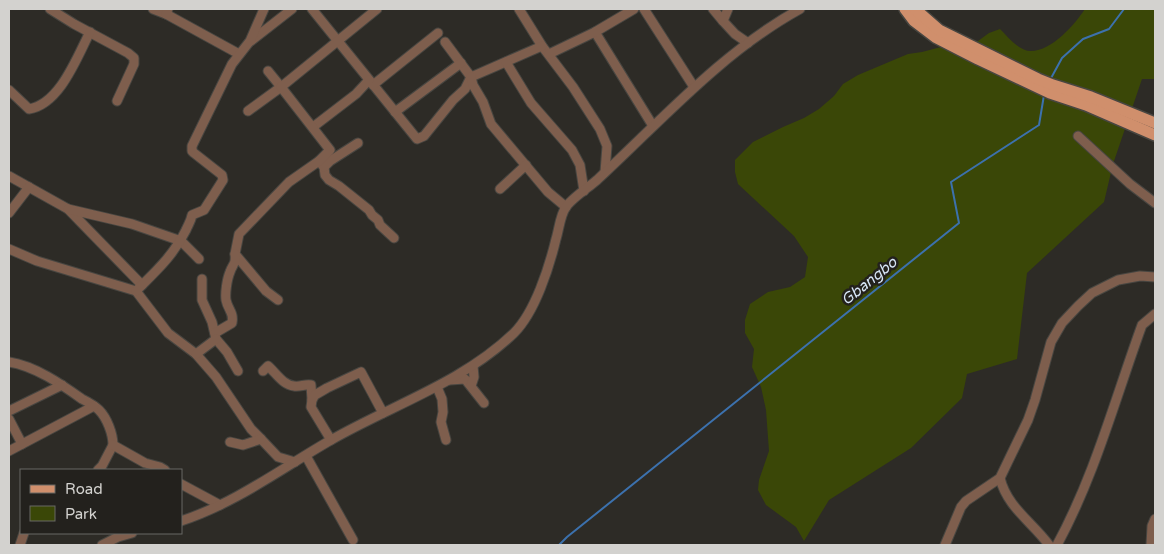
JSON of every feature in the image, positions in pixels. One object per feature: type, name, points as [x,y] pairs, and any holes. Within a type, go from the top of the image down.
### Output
[{"type":"main road","points":[[905,9],[914,20],[935,37],[1155,135]]},
{"type":"main road","points":[[915,9],[939,30],[1036,83]]},
{"type":"main road","points":[[1052,89],[1091,97],[1155,123]]},
{"type":"street","points":[[50,9],[134,58],[134,64],[116,101]]},
{"type":"street","points":[[153,9],[167,11],[239,54]]},
{"type":"street","points":[[250,42],[264,9]]},
{"type":"street","points":[[139,288],[161,268],[181,241],[192,215],[204,210],[223,180],[222,176],[192,151],[192,146],[232,64],[250,42],[292,9]]},
{"type":"street","points":[[312,9],[417,139],[421,138],[453,100],[465,89],[471,77],[542,46]]},
{"type":"street","points":[[248,110],[281,87],[377,9]]},
{"type":"street","points":[[519,9],[542,46],[574,87],[600,129],[607,146],[605,172]]},
{"type":"street","points":[[549,54],[595,32],[634,9]]},
{"type":"street","points":[[644,9],[694,87]]},
{"type":"street","points":[[713,9],[735,34],[748,43]]},
{"type":"street","points":[[723,21],[728,9]]},
{"type":"street","points":[[182,522],[220,505],[273,476],[331,440],[450,380],[473,366],[515,332],[525,318],[543,283],[566,207],[719,64],[784,18],[800,9]]},
{"type":"street","points":[[9,90],[29,109],[41,106],[64,82],[90,32]]},
{"type":"street","points":[[595,32],[653,126]]},
{"type":"street","points":[[313,127],[438,33]]},
{"type":"street","points":[[445,42],[471,77],[491,124],[548,192],[566,207]]},
{"type":"street","points":[[506,62],[531,103],[572,150],[580,165],[584,191]]},
{"type":"street","points":[[395,112],[461,63]]},
{"type":"street","points":[[268,71],[330,150],[322,164],[325,175],[369,210],[380,225],[394,238]]},
{"type":"street","points":[[1078,136],[1098,153],[1107,164],[1155,203]]},
{"type":"street","points":[[196,354],[232,323],[233,315],[226,301],[227,288],[230,272],[236,263],[235,254],[239,234],[290,182],[358,143]]},
{"type":"street","points":[[500,189],[526,165]]},
{"type":"street","points":[[9,176],[68,209],[132,224],[181,241],[199,259]]},
{"type":"street","points":[[9,213],[29,187]]},
{"type":"street","points":[[68,209],[139,288],[168,333],[196,354],[216,377],[251,429],[278,457],[295,462]]},
{"type":"street","points":[[9,249],[37,261],[139,288]]},
{"type":"street","points":[[235,254],[266,291],[278,300]]},
{"type":"street","points":[[945,545],[961,507],[966,501],[1000,478],[1036,400],[1051,342],[1062,323],[1092,293],[1118,280],[1140,276],[1155,277]]},
{"type":"street","points":[[202,279],[202,300],[216,336],[238,371]]},
{"type":"street","points":[[1057,545],[1080,501],[1142,325],[1155,314]]},
{"type":"street","points":[[9,362],[36,371],[62,384],[99,410],[104,417],[114,445],[99,469]]},
{"type":"street","points":[[263,370],[268,366],[286,383],[295,386],[311,385],[311,407],[331,440]]},
{"type":"street","points":[[470,386],[474,377],[473,366]]},
{"type":"street","points":[[312,400],[315,395],[327,388],[361,372],[384,413]]},
{"type":"street","points":[[450,380],[465,379],[484,403]]},
{"type":"street","points":[[9,411],[62,384]]},
{"type":"street","points":[[437,387],[442,399],[443,412],[441,422],[446,440]]},
{"type":"street","points":[[9,451],[94,406]]},
{"type":"street","points":[[9,419],[22,444]]},
{"type":"street","points":[[230,442],[243,445],[261,439]]},
{"type":"street","points":[[114,445],[145,463],[163,469]]},
{"type":"street","points":[[306,456],[354,540]]},
{"type":"street","points":[[273,476],[278,457]]},
{"type":"street","points":[[1000,478],[1003,490],[1010,502],[1049,545]]},
{"type":"street","points":[[182,485],[220,505]]},
{"type":"street","points":[[1150,545],[1152,526],[1155,519]]},
{"type":"street","points":[[102,545],[128,534]]},
{"type":"green space","points":[[1085,9],[1155,9],[1155,79],[1142,79],[1113,164],[1104,202],[1027,273],[1017,359],[967,374],[962,398],[911,448],[829,500],[804,541],[796,527],[766,505],[758,490],[759,480],[769,451],[766,410],[761,387],[752,367],[754,349],[745,333],[745,320],[750,304],[768,292],[790,287],[805,277],[808,257],[794,236],[738,184],[735,160],[753,142],[819,109],[834,96],[843,84],[858,75],[908,54],[960,42],[978,41],[989,33],[1000,29],[1022,49],[1039,50],[1047,47],[1062,36]]},
{"type":"waterway","name":"Gbangbo","points":[[1050,80],[1062,58],[1083,39],[1109,29],[1124,9]]},
{"type":"waterway","name":"Gbangbo","points":[[559,545],[959,223],[951,182],[1039,125],[1044,95]]}]
